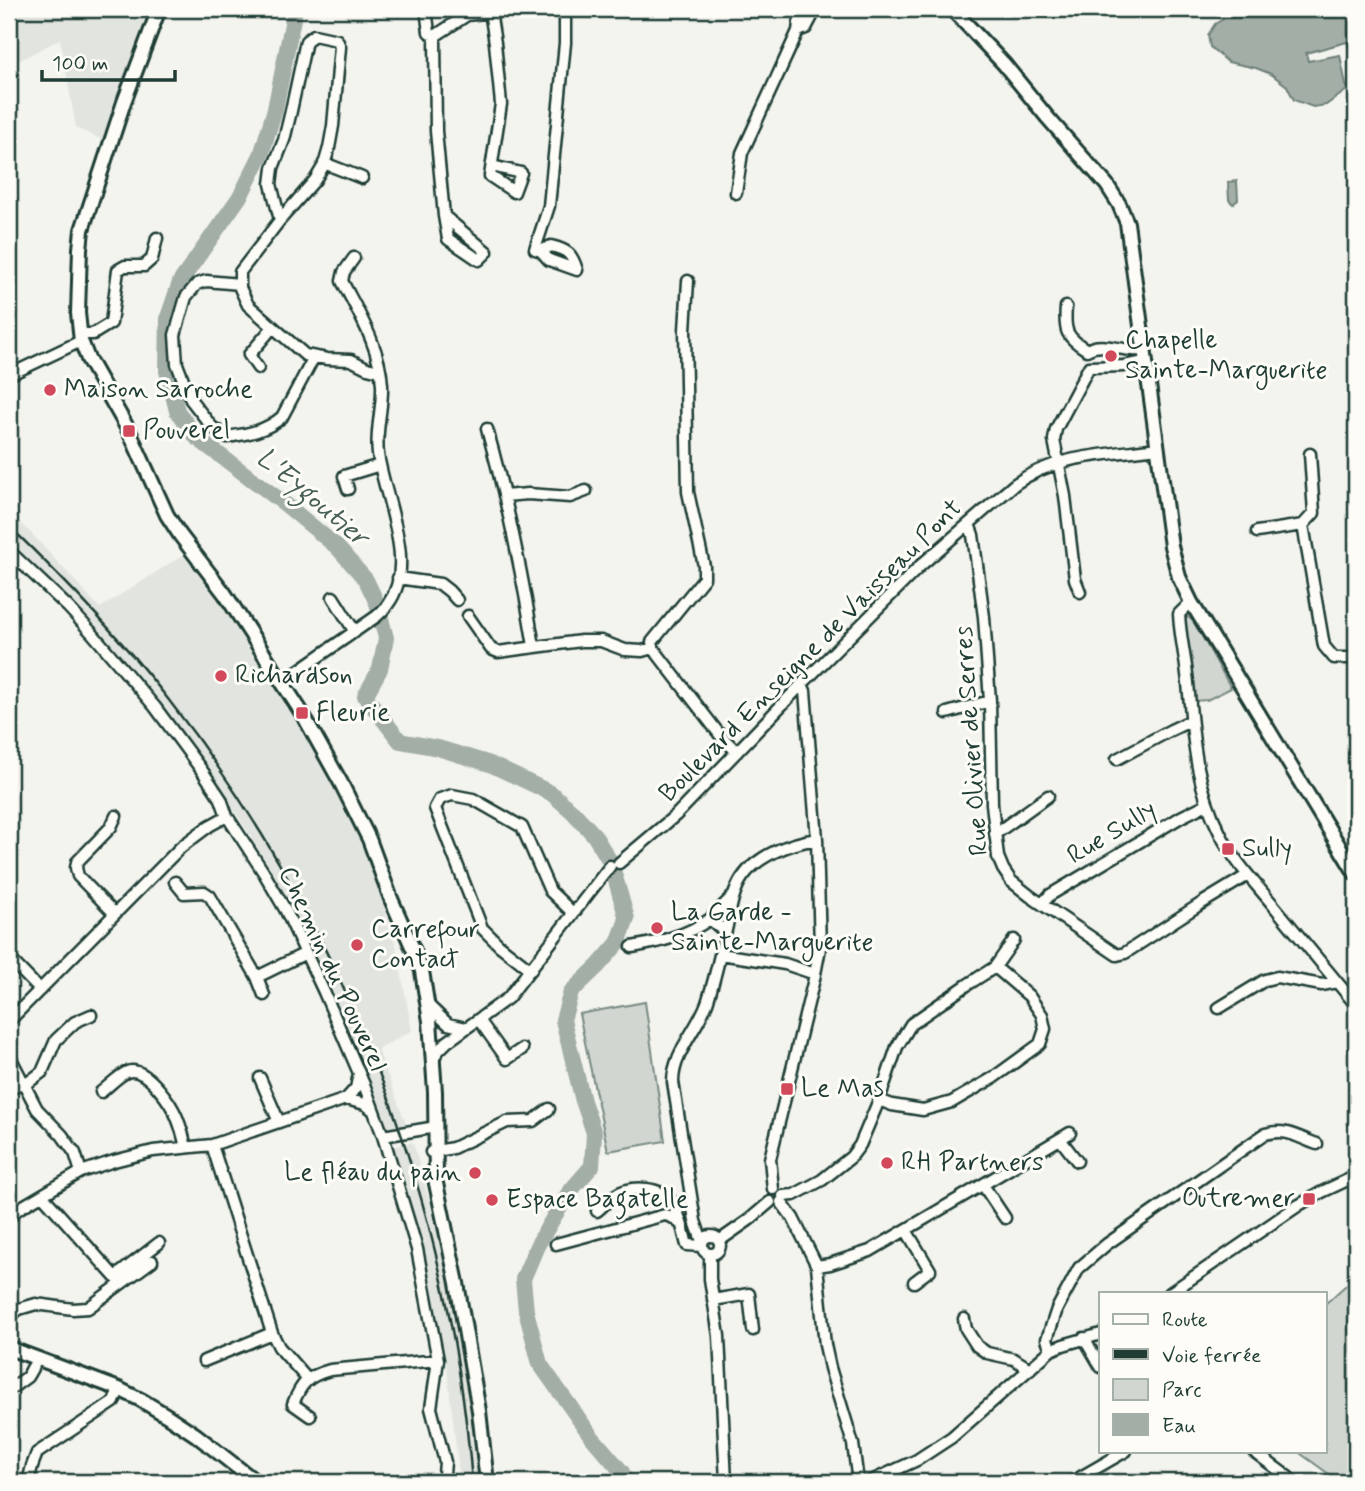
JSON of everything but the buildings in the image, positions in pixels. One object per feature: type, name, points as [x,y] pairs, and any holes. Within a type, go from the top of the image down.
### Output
[{"type":"main road","points":[[159,9],[124,102],[82,230],[78,313],[81,337],[88,359],[129,431],[167,515],[225,594],[302,713],[369,839],[391,899],[429,1026],[436,1181],[479,1412],[487,1482]]},
{"type":"main road","points":[[952,9],[1004,64],[1115,196],[1126,223],[1171,546],[1179,578],[1356,874]]},
{"type":"main road","points":[[391,899],[422,971],[433,1060],[432,1128]]},
{"type":"main road","points":[[12,1348],[119,1390],[166,1415],[256,1482]]},
{"type":"street","points":[[426,9],[429,32],[435,36]]},
{"type":"street","points":[[435,36],[467,15],[518,9]]},
{"type":"street","points":[[538,250],[549,205],[565,43],[565,9]]},
{"type":"street","points":[[736,193],[742,153],[806,9]]},
{"type":"street","points":[[798,31],[806,28],[816,9]]},
{"type":"street","points":[[490,11],[501,104],[492,166]]},
{"type":"street","points":[[280,220],[271,184],[273,168],[284,140],[306,41],[314,35],[337,40],[340,47],[333,126],[324,163],[315,180],[240,272],[240,288],[248,305],[305,355],[351,360],[380,371]]},
{"type":"street","points":[[435,36],[436,131],[444,216],[448,239],[479,260],[487,252],[444,216]]},
{"type":"street","points":[[324,163],[362,178]]},
{"type":"street","points":[[9,374],[111,323],[118,270],[125,266],[144,266],[152,259],[157,239]]},
{"type":"street","points":[[282,682],[377,616],[389,604],[398,578],[400,556],[397,532],[376,444],[382,385],[380,371],[371,337],[342,281],[344,272],[354,258]]},
{"type":"street","points":[[240,284],[206,281],[197,284],[187,297],[175,335],[177,364],[191,400],[212,427],[227,437],[251,434],[274,424],[282,417],[314,357]]},
{"type":"street","points":[[688,281],[685,330],[688,492],[704,566],[704,578],[652,642],[653,648],[720,735],[737,752]]},
{"type":"street","points":[[1066,307],[1066,331],[1075,342],[1087,350]]},
{"type":"street","points":[[257,368],[249,355],[273,327]]},
{"type":"street","points":[[1087,350],[1098,346],[1144,356]]},
{"type":"street","points":[[1080,592],[1075,579],[1054,435],[1089,367],[1087,350]]},
{"type":"street","points":[[1089,367],[1124,366],[1144,356]]},
{"type":"street","points":[[487,429],[504,496],[534,646]]},
{"type":"street","name":"Boulevard Enseigne de Vaisseau Pont","points":[[433,1060],[447,1042],[508,998],[573,913],[615,865],[676,815],[921,565],[1021,480],[1058,462],[1158,449]]},
{"type":"street","points":[[1257,532],[1303,525],[1314,513],[1310,454]]},
{"type":"street","points":[[348,489],[344,476],[380,466]]},
{"type":"street","points":[[504,496],[528,494],[570,497],[586,491]]},
{"type":"street","name":"Rue Olivier de Serres","points":[[969,524],[985,617],[995,834],[998,857],[1012,881],[1117,955],[1125,953],[1248,875]]},
{"type":"street","points":[[1303,525],[1324,646],[1334,658],[1356,657]]},
{"type":"street","name":"Chemin du Pouverel","points":[[9,551],[68,607],[155,707],[221,799],[227,816],[286,911],[306,953],[359,1073],[383,1136],[417,1249],[438,1360],[431,1408],[445,1462],[440,1482]]},
{"type":"street","points":[[398,578],[440,584],[457,600]]},
{"type":"street","points":[[333,597],[355,632]]},
{"type":"street","points":[[1191,602],[1179,614],[1196,762],[1207,804],[1221,836],[1248,875],[1356,1005]]},
{"type":"street","points":[[468,616],[491,649],[498,652],[581,641],[601,641],[625,650],[642,651],[653,648]]},
{"type":"street","points":[[773,1189],[770,1159],[820,948],[817,839],[809,729],[802,684]]},
{"type":"street","points":[[947,713],[990,701]]},
{"type":"street","points":[[1117,759],[1190,721]]},
{"type":"street","points":[[531,970],[499,946],[482,928],[435,808],[440,799],[452,795],[473,799],[522,827],[550,891],[573,913]]},
{"type":"street","points":[[995,834],[1048,796]]},
{"type":"street","name":"Rue Sully","points":[[1042,904],[1050,895],[1096,867],[1207,804]]},
{"type":"street","points":[[115,914],[78,876],[76,868],[77,862],[111,827],[116,816]]},
{"type":"street","points":[[9,1021],[181,847],[227,816]]},
{"type":"street","points":[[719,1241],[719,1250],[715,1254],[704,1252],[695,1221],[673,1074],[679,1056],[706,1006],[734,895],[742,878],[764,858],[817,839]]},
{"type":"street","points":[[175,883],[184,893],[204,892],[210,896],[257,977],[264,995]]},
{"type":"street","points":[[632,947],[678,936],[697,928],[734,895]]},
{"type":"street","points":[[710,919],[725,932]]},
{"type":"street","points":[[770,1202],[776,1204],[822,1180],[851,1157],[860,1145],[879,1100],[897,1047],[911,1024],[995,967],[1014,940]]},
{"type":"street","points":[[257,977],[306,953]]},
{"type":"street","points":[[720,954],[785,964],[815,974]]},
{"type":"street","points":[[9,958],[40,990]]},
{"type":"street","points":[[879,1100],[923,1110],[952,1102],[993,1078],[1040,1044],[1045,1029],[1042,1015],[1029,996],[995,967]]},
{"type":"street","points":[[1219,1008],[1265,980],[1277,977],[1322,985],[1337,982]]},
{"type":"street","points":[[9,1090],[42,1072],[56,1040],[75,1022],[91,1015]]},
{"type":"street","points":[[479,1020],[507,1059],[522,1049]]},
{"type":"street","points":[[447,1042],[438,1042],[429,1026],[448,1024],[466,1027]]},
{"type":"street","points":[[9,1055],[37,1108],[75,1153],[81,1172]]},
{"type":"street","points":[[101,1092],[125,1072],[144,1074],[174,1111],[186,1147]]},
{"type":"street","points":[[9,1218],[18,1209],[81,1172],[153,1151],[212,1144],[346,1099],[356,1088],[359,1073]]},
{"type":"street","points":[[260,1078],[279,1122]]},
{"type":"street","points":[[346,1099],[365,1104],[373,1110]]},
{"type":"street","points":[[433,1152],[453,1148],[507,1122],[533,1121],[550,1109]]},
{"type":"street","points":[[383,1136],[432,1128]]},
{"type":"street","points":[[1051,1350],[1048,1339],[1057,1309],[1079,1268],[1107,1244],[1265,1134],[1279,1130],[1317,1144]]},
{"type":"street","points":[[817,1266],[870,1251],[1070,1133]]},
{"type":"street","points":[[1060,1139],[1077,1161]]},
{"type":"street","points":[[212,1144],[272,1333],[279,1347],[308,1380]]},
{"type":"street","points":[[1171,1292],[1299,1205],[1356,1176]]},
{"type":"street","points":[[983,1185],[1005,1217]]},
{"type":"street","points":[[597,1211],[615,1195],[631,1190],[649,1189],[670,1200],[684,1227],[687,1245],[702,1243],[710,1236],[719,1241]]},
{"type":"street","points":[[773,1189],[780,1190],[782,1199],[817,1266],[825,1345],[853,1444],[858,1482]]},
{"type":"street","points":[[770,1202],[768,1194],[773,1189]]},
{"type":"street","points":[[42,1195],[115,1276],[159,1244]]},
{"type":"street","points":[[719,1241],[770,1202]]},
{"type":"street","points":[[556,1244],[665,1214],[684,1227]]},
{"type":"street","points":[[906,1230],[930,1270],[914,1282]]},
{"type":"street","points":[[710,1255],[710,1279],[719,1336],[726,1482]]},
{"type":"street","points":[[9,1317],[36,1304],[73,1309],[88,1308],[152,1261]]},
{"type":"street","points":[[713,1300],[749,1294],[754,1330]]},
{"type":"street","points":[[964,1319],[966,1329],[977,1346],[987,1353],[1014,1359],[1030,1369]]},
{"type":"street","points":[[204,1361],[272,1333]]},
{"type":"street","points":[[869,1482],[917,1460],[952,1437],[1051,1350],[1099,1334]]},
{"type":"street","points":[[1084,1338],[1099,1364]]},
{"type":"street","points":[[9,1390],[27,1377],[38,1358]]},
{"type":"street","points":[[310,1416],[293,1404],[297,1394],[314,1375],[330,1370],[438,1360]]},
{"type":"street","points":[[28,1482],[37,1453],[114,1402],[119,1390]]},
{"type":"street","points":[[1072,1482],[1124,1452]]},
{"type":"street","points":[[1254,1452],[1293,1482]]},
{"type":"shaded area","points":[[9,9],[150,9],[106,142],[76,128],[60,39],[9,66]]},
{"type":"shaded area","points":[[9,513],[100,608],[186,553],[220,593],[320,758],[358,827],[396,945],[412,1031],[378,1049],[407,1126],[386,1131],[363,1066],[320,965],[273,873],[246,829],[196,754],[134,673],[69,600],[9,542]]},
{"type":"shaded area","points":[[413,1142],[433,1215],[465,1368],[476,1443],[478,1482],[460,1482],[447,1370],[434,1301],[392,1147]]},
{"type":"green space","points":[[1188,617],[1194,622],[1231,688],[1207,700],[1193,701],[1183,620]]},
{"type":"green space","points":[[645,1002],[665,1141],[608,1151],[579,1014]]},
{"type":"green space","points":[[1356,1276],[1356,1479],[1340,1482],[1298,1452],[1326,1452],[1326,1303]]},
{"type":"water","points":[[1222,9],[1356,9],[1356,52],[1351,52],[1347,42],[1306,53],[1308,61],[1340,55],[1347,90],[1326,105],[1313,107],[1294,100],[1287,86],[1271,74],[1228,62],[1210,47],[1208,35],[1215,24],[1223,19]]},
{"type":"water","points":[[1237,181],[1238,200],[1233,204],[1229,200],[1228,182]]},
{"type":"waterway","name":"L'Eygoutier","points":[[295,9],[275,109],[261,155],[241,195],[180,282],[168,317],[167,371],[177,411],[197,438],[337,547],[366,580],[377,603],[386,638],[380,669],[365,696],[400,741],[438,748],[490,764],[551,793],[594,835],[611,863],[627,919],[618,943],[571,992],[563,1020],[583,1101],[594,1133],[592,1166],[572,1189],[555,1215],[537,1246],[523,1279],[526,1311],[540,1364],[591,1436],[622,1472],[625,1482]]},
{"type":"railway","points":[[9,526],[92,610],[168,699],[230,785],[286,876],[335,971],[377,1068],[412,1169],[440,1272],[460,1376],[472,1482]]},
{"type":"place","name":"Chapelle Sainte-Marguerite","points":[[1111,356]]},
{"type":"place","name":"Maison Sarroche","points":[[50,390]]},
{"type":"place","name":"Pouverel","points":[[129,431]]},
{"type":"place","name":"Richardson","points":[[221,676]]},
{"type":"place","name":"Fleurie","points":[[302,713]]},
{"type":"place","name":"Sully","points":[[1228,849]]},
{"type":"place","name":"La Garde - Sainte-Marguerite","points":[[657,928]]},
{"type":"place","name":"Carrefour Contact","points":[[357,945]]},
{"type":"place","name":"Le Mas","points":[[787,1089]]},
{"type":"place","name":"RH Partners","points":[[887,1163]]},
{"type":"place","name":"Le fléau du pain","points":[[475,1173]]},
{"type":"place","name":"Outremer","points":[[1309,1199]]},
{"type":"place","name":"Espace Bagatelle","points":[[492,1200]]}]
